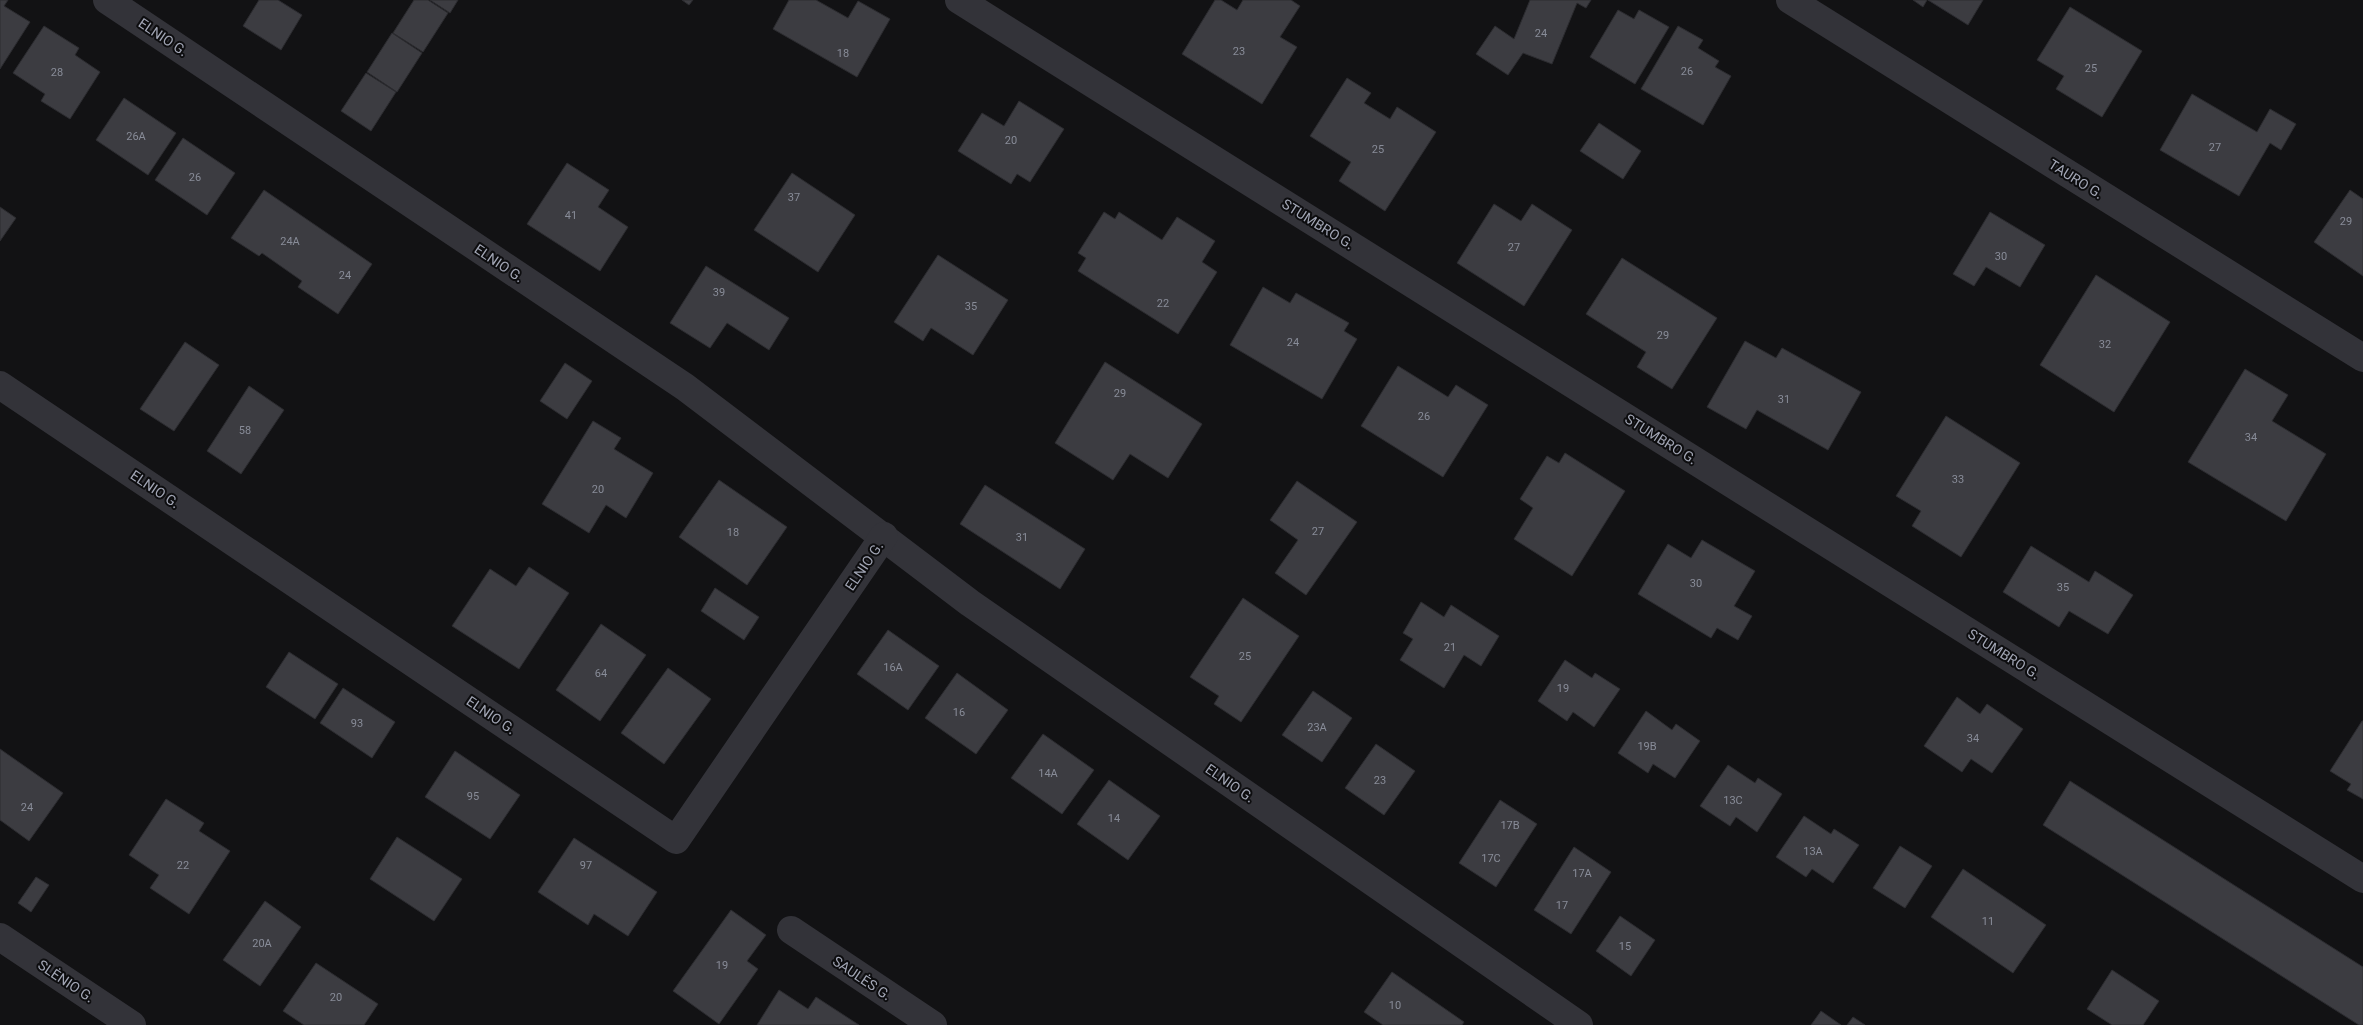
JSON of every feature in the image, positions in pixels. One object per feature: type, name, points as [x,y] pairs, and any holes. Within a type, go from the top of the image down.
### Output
[{"type":"street","name":"ELNIO G.","points":[[107,0],[685,388],[884,536],[970,603],[1579,1025]]},
{"type":"street","name":"STUMBRO G.","points":[[959,0],[2363,879]]},
{"type":"street","name":"TAURO G.","points":[[1790,0],[2363,358]]},
{"type":"street","name":"ELNIO G.","points":[[0,385],[676,840],[884,536]]},
{"type":"street","name":"SAULĖS G.","points":[[791,930],[933,1025]]},
{"type":"street","name":"SLĖNIO G.","points":[[0,937],[132,1025]]},
{"type":"building","points":[[0,0],[8,0],[4,6],[30,22],[0,69]]},
{"type":"building","points":[[259,0],[278,0],[302,15],[281,50],[243,26]]},
{"type":"building","points":[[414,0],[428,0],[448,13],[423,52],[393,33]]},
{"type":"building","points":[[430,0],[458,0],[450,13]]},
{"type":"building","points":[[682,0],[693,0],[689,5]]},
{"type":"building","points":[[789,0],[816,0],[848,18],[858,1],[890,19],[857,77],[773,29]]},
{"type":"building","points":[[1215,0],[1221,0],[1237,10],[1243,0],[1291,0],[1300,6],[1280,37],[1297,47],[1262,104],[1182,54]]},
{"type":"building","points":[[1530,0],[1591,0],[1586,8],[1577,3],[1552,64],[1523,53],[1508,75],[1476,54],[1495,26],[1514,39]]},
{"type":"building","points":[[1913,0],[1927,0],[1923,7]]},
{"type":"building","points":[[1928,0],[1983,0],[1968,25]]},
{"type":"building","points":[[2070,7],[2142,51],[2102,117],[2056,89],[2064,76],[2037,60]]},
{"type":"building","points":[[1618,10],[1634,19],[1639,10],[1669,27],[1635,84],[1590,57]]},
{"type":"building","points":[[44,26],[79,48],[75,55],[100,72],[70,119],[41,101],[45,94],[13,73]]},
{"type":"building","points":[[1678,26],[1703,40],[1698,48],[1719,61],[1715,67],[1731,76],[1703,125],[1641,89]]},
{"type":"building","points":[[392,33],[422,53],[397,92],[367,72]]},
{"type":"building","points":[[366,73],[396,92],[371,131],[341,111]]},
{"type":"building","points":[[1347,78],[1371,93],[1364,103],[1390,119],[1397,107],[1436,132],[1385,211],[1339,181],[1351,162],[1310,136]]},
{"type":"building","points":[[2192,94],[2257,132],[2270,109],[2296,124],[2281,150],[2270,143],[2239,196],[2160,150]]},
{"type":"building","points":[[124,98],[176,133],[148,175],[96,140]]},
{"type":"building","points":[[1019,101],[1064,129],[1030,182],[1017,174],[1011,184],[958,151],[982,113],[1004,126]]},
{"type":"building","points":[[1599,123],[1641,151],[1623,179],[1580,151]]},
{"type":"building","points":[[183,138],[235,173],[207,215],[155,180]]},
{"type":"building","points":[[567,163],[609,190],[598,207],[628,227],[600,271],[527,224]]},
{"type":"building","points":[[792,173],[855,215],[818,272],[754,230]]},
{"type":"building","points":[[264,190],[372,264],[338,314],[298,287],[302,281],[262,253],[259,256],[231,238]]},
{"type":"building","points":[[2350,190],[2363,199],[2363,276],[2314,242]]},
{"type":"building","points":[[1494,204],[1521,221],[1532,204],[1572,230],[1524,306],[1457,263]]},
{"type":"building","points":[[0,207],[16,218],[0,241]]},
{"type":"building","points":[[1104,212],[1115,219],[1119,212],[1162,240],[1177,217],[1215,241],[1202,262],[1217,272],[1178,334],[1078,271],[1086,258],[1078,253]]},
{"type":"building","points":[[1990,212],[2045,245],[2020,287],[1986,267],[1974,286],[1953,274]]},
{"type":"building","points":[[938,255],[1008,300],[973,355],[931,328],[923,341],[894,322]]},
{"type":"building","points":[[1622,258],[1717,318],[1672,389],[1637,367],[1646,352],[1586,314]]},
{"type":"building","points":[[706,266],[789,318],[769,350],[727,323],[710,348],[670,323]]},
{"type":"building","points":[[2096,275],[2170,322],[2114,412],[2040,365]]},
{"type":"building","points":[[1263,287],[1290,303],[1296,293],[1349,323],[1344,331],[1357,339],[1322,399],[1230,345]]},
{"type":"building","points":[[1745,341],[1776,358],[1782,348],[1861,392],[1828,450],[1757,410],[1746,429],[1707,407]]},
{"type":"building","points":[[185,342],[219,365],[174,431],[140,409]]},
{"type":"building","points":[[1105,362],[1202,424],[1168,478],[1130,454],[1113,480],[1055,443]]},
{"type":"building","points":[[565,363],[592,381],[567,419],[540,401]]},
{"type":"building","points":[[1398,366],[1448,397],[1456,385],[1488,405],[1443,477],[1361,426]]},
{"type":"building","points":[[2245,369],[2288,395],[2272,421],[2326,454],[2286,521],[2188,462]]},
{"type":"building","points":[[249,386],[284,410],[241,474],[207,451]]},
{"type":"building","points":[[1946,416],[2020,463],[1961,557],[1912,526],[1921,511],[1896,496]]},
{"type":"building","points":[[593,421],[621,438],[614,449],[653,473],[626,518],[606,505],[589,533],[542,504]]},
{"type":"building","points":[[1565,453],[1625,491],[1572,576],[1514,539],[1533,508],[1520,499],[1547,456],[1559,463]]},
{"type":"building","points":[[719,480],[787,527],[747,585],[679,537]]},
{"type":"building","points":[[1297,481],[1357,522],[1306,595],[1275,573],[1298,540],[1270,520]]},
{"type":"building","points":[[985,485],[1085,549],[1060,589],[960,524]]},
{"type":"building","points":[[1702,540],[1755,571],[1734,606],[1752,616],[1738,640],[1717,628],[1711,638],[1638,594],[1668,544],[1691,558]]},
{"type":"building","points":[[2031,546],[2089,582],[2095,571],[2133,595],[2108,634],[2069,611],[2059,627],[2003,592]]},
{"type":"building","points":[[529,567],[569,593],[519,669],[452,626],[490,569],[516,586]]},
{"type":"building","points":[[715,588],[759,617],[744,640],[701,611]]},
{"type":"building","points":[[1243,598],[1299,636],[1241,722],[1214,704],[1219,696],[1190,677]]},
{"type":"building","points":[[1421,602],[1444,617],[1451,605],[1499,636],[1481,666],[1464,655],[1444,688],[1400,660],[1413,639],[1403,633]]},
{"type":"building","points":[[601,624],[646,655],[600,721],[556,690]]},
{"type":"building","points":[[888,630],[939,666],[908,710],[857,674]]},
{"type":"building","points":[[289,652],[338,684],[315,719],[266,687]]},
{"type":"building","points":[[1565,660],[1592,678],[1595,673],[1620,689],[1594,727],[1573,712],[1567,721],[1538,701]]},
{"type":"building","points":[[668,668],[711,699],[664,764],[621,733]]},
{"type":"building","points":[[957,673],[1008,710],[976,754],[925,718]]},
{"type":"building","points":[[343,688],[395,722],[372,758],[320,723]]},
{"type":"building","points":[[1313,691],[1352,718],[1322,762],[1282,735]]},
{"type":"building","points":[[1957,697],[1980,714],[1987,704],[2023,729],[1992,773],[1971,759],[1962,772],[1924,746]]},
{"type":"building","points":[[1646,711],[1672,730],[1676,724],[1700,741],[1675,778],[1653,764],[1648,773],[1618,753]]},
{"type":"building","points":[[2362,721],[2363,799],[2347,790],[2351,784],[2330,771]]},
{"type":"building","points":[[1043,734],[1094,770],[1062,814],[1011,778]]},
{"type":"building","points":[[1376,744],[1415,771],[1384,815],[1345,788]]},
{"type":"building","points":[[0,749],[63,793],[29,841],[0,820]]},
{"type":"building","points":[[455,751],[520,795],[490,839],[425,797]]},
{"type":"building","points":[[1728,765],[1755,783],[1758,778],[1782,794],[1757,832],[1736,817],[1730,826],[1700,806]]},
{"type":"building","points":[[1109,780],[1160,816],[1128,860],[1077,824]]},
{"type":"building","points":[[2070,781],[2363,967],[2363,1025],[2359,1025],[2043,825]]},
{"type":"building","points":[[166,799],[204,823],[199,831],[230,851],[189,914],[150,888],[159,875],[129,855]]},
{"type":"building","points":[[1500,800],[1537,824],[1496,887],[1459,863]]},
{"type":"building","points":[[1804,816],[1831,834],[1834,829],[1859,845],[1833,883],[1812,869],[1806,877],[1776,857]]},
{"type":"building","points":[[397,837],[462,879],[434,921],[370,879]]},
{"type":"building","points":[[574,838],[657,892],[628,936],[594,914],[588,925],[538,892]]},
{"type":"building","points":[[1900,846],[1932,866],[1905,908],[1873,888]]},
{"type":"building","points":[[1574,847],[1611,872],[1571,934],[1534,910]]},
{"type":"building","points":[[1963,869],[2046,925],[2013,973],[1931,917]]},
{"type":"building","points":[[36,877],[49,885],[31,912],[18,903]]},
{"type":"building","points":[[265,901],[301,927],[260,986],[223,960]]},
{"type":"building","points":[[731,910],[766,935],[747,961],[758,969],[719,1024],[673,991]]},
{"type":"building","points":[[1620,916],[1655,940],[1631,976],[1596,951]]},
{"type":"building","points":[[316,963],[378,1004],[364,1025],[304,1025],[283,1011]]},
{"type":"building","points":[[2112,970],[2159,1001],[2143,1025],[2112,1025],[2087,1009]]},
{"type":"building","points":[[1392,972],[1464,1022],[1462,1025],[1383,1025],[1364,1012]]},
{"type":"building","points":[[779,990],[808,1009],[816,997],[859,1025],[757,1025]]},
{"type":"building","points":[[1821,1011],[1841,1025],[1811,1025]]},
{"type":"building","points":[[1853,1017],[1865,1025],[1847,1025]]}]
